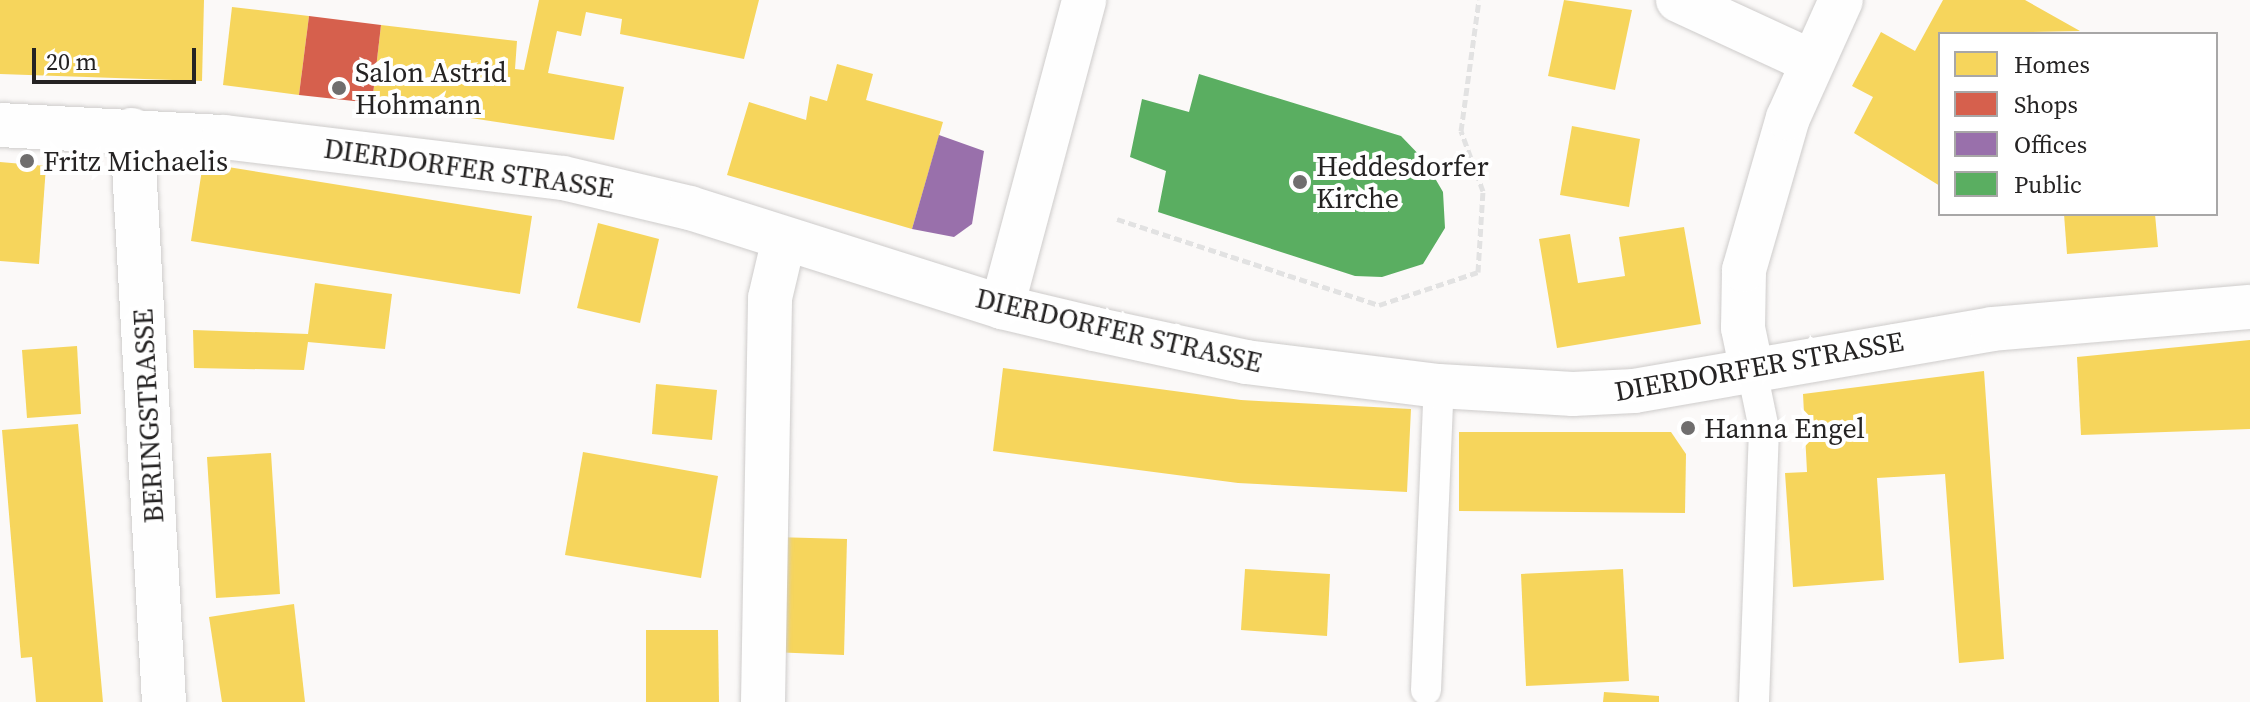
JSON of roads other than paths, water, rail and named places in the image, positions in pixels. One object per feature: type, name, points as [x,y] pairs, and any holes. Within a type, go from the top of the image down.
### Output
[{"type":"street","points":[[1002,307],[1084,0]]},
{"type":"street","points":[[1678,0],[1812,62]]},
{"type":"street","points":[[1752,371],[1743,328],[1744,270],[1772,163],[1812,62],[1841,0]]},
{"type":"street","name":"DIERDORFER STRASSE","points":[[0,125],[132,130],[494,166],[627,191],[1002,307],[1246,362],[1439,386],[1573,394],[1634,391],[1752,371],[1823,354],[1992,329],[2250,307]]},
{"type":"street","name":"BERINGSTRASSE","points":[[132,130],[164,702]]},
{"type":"street","points":[[763,702],[770,298],[784,239]]},
{"type":"lane","points":[[1752,371],[1764,429],[1754,702]]},
{"type":"lane","points":[[1426,690],[1439,386]]},
{"type":"place","name":"Salon Astrid Hohmann","points":[[339,88]]},
{"type":"place","name":"Fritz Michaelis","points":[[27,161]]},
{"type":"place","name":"Heddesdorfer Kirche","points":[[1300,182]]},
{"type":"place","name":"Hanna Engel","points":[[1688,428]]}]
